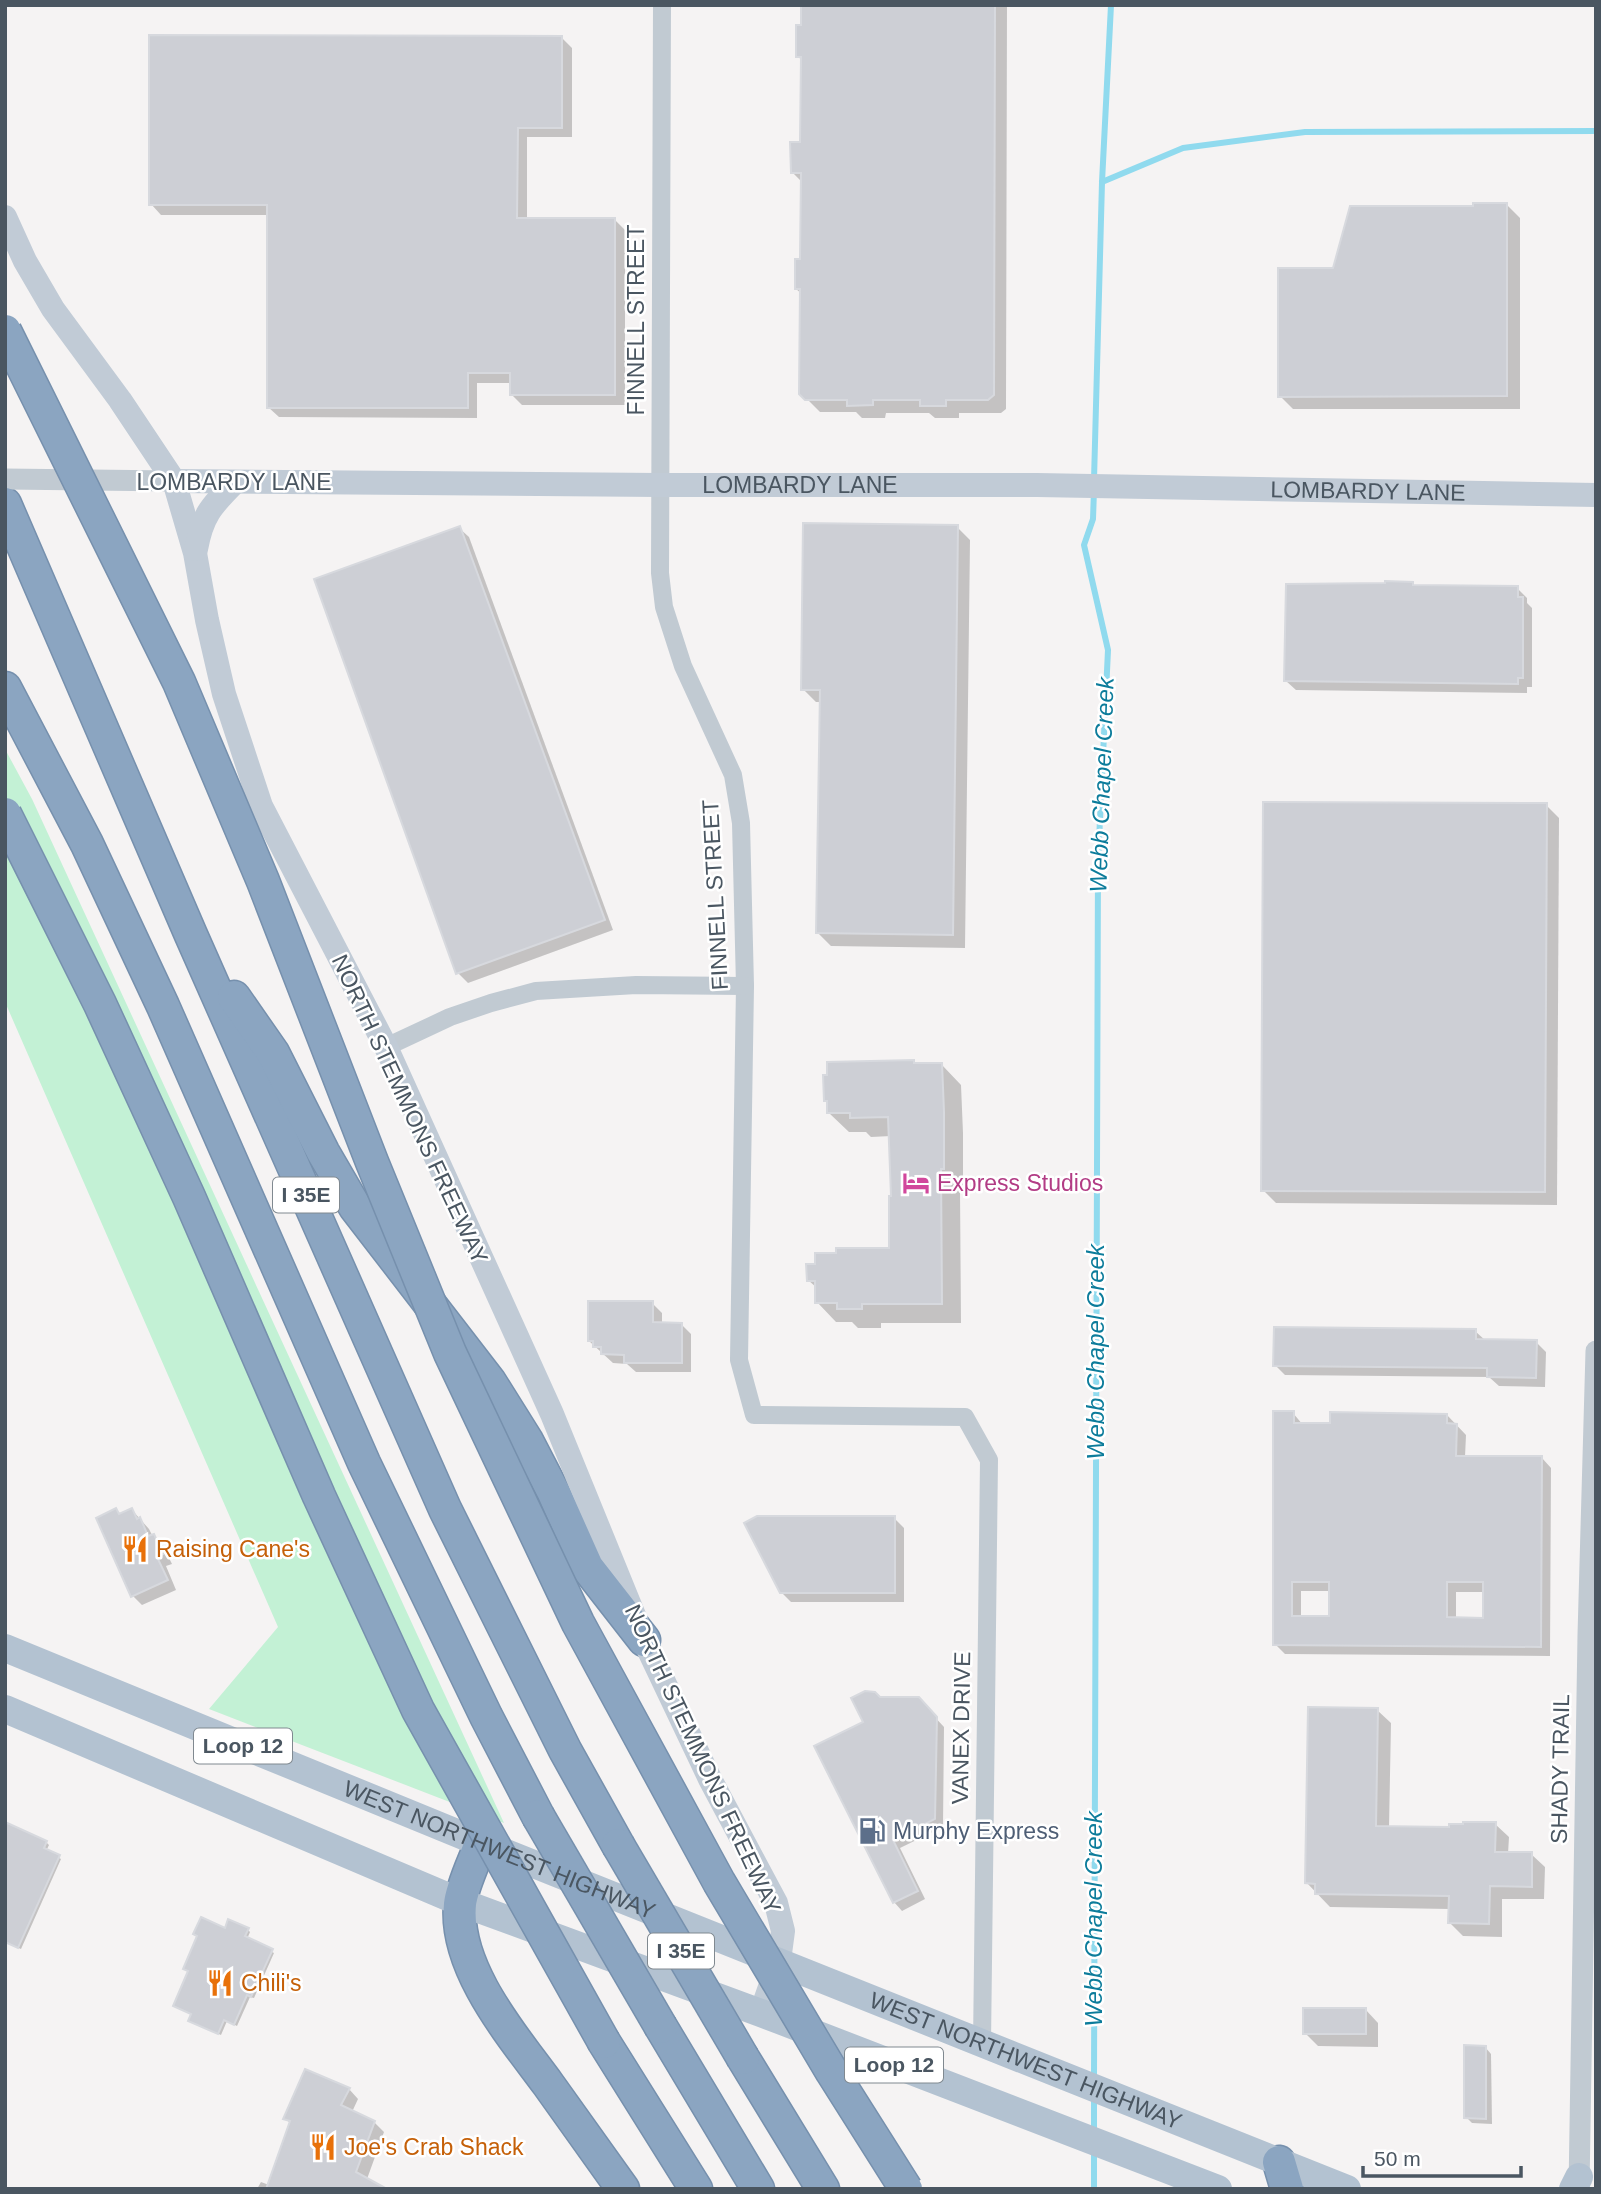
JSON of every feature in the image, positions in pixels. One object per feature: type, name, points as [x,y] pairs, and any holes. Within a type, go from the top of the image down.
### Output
[{"type":"highway","points":[[5,331],[179,682],[263,881],[450,1353],[572,1611],[719,1882],[832,2072],[906,2189]]},
{"type":"highway","name":"I 35E","points":[[5,504],[191,935],[445,1509],[553,1727],[618,1845],[823,2189]]},
{"type":"highway","name":"I 35E","points":[[5,688],[87,845],[163,1006],[364,1463],[486,1716],[538,1816],[660,2027],[758,2189]]},
{"type":"highway","points":[[5,814],[100,1004],[189,1197],[319,1496],[418,1710],[487,1845],[604,2042],[696,2189]]},
{"type":"highway","points":[[191,935],[273,1053],[323,1152],[355,1207],[489,1382],[527,1441],[587,1567],[644,1640]]},
{"type":"highway","points":[[487,1845],[460,1902],[466,1951],[480,1984],[504,2023],[623,2189]]},
{"type":"main road","name":"NORTH STEMMONS FREEWAY","points":[[5,217],[25,261],[53,309],[120,400],[174,481],[195,554],[206,620],[224,694],[261,806],[386,1047],[552,1414],[644,1640],[710,1779],[776,1903],[783,1931],[779,1961],[761,2012]]},
{"type":"main road","name":"LOMBARDY LANE","points":[[174,481],[1037,485],[1596,495]]},
{"type":"main road","points":[[195,554],[201,525],[215,502],[235,482]]},
{"type":"main road","name":"WEST NORTHWEST HIGHWAY","points":[[5,1648],[982,2045],[1157,2113],[1283,2175],[1347,2189]]},
{"type":"main road","name":"Loop 12","points":[[5,1709],[460,1902],[761,2012],[1218,2189]]},
{"type":"street","name":"FINNELL STREET","points":[[662,5],[660,573],[664,607],[683,667],[733,775],[741,823],[745,986],[739,1360],[754,1415],[965,1418]]},
{"type":"street","name":"LOMBARDY LANE","points":[[5,479],[174,481]]},
{"type":"street","points":[[386,1047],[450,1017],[536,991],[636,985],[745,986]]},
{"type":"street","name":"SHADY TRAIL","points":[[1581,2176],[1588,2112],[1588,1635],[1596,1351]]},
{"type":"street","name":"VANEX DRIVE","points":[[965,1418],[989,1460],[982,2045]]},
{"type":"green space","points":[[5,749],[32,799],[504,1823],[209,1709],[278,1627],[5,1002]]},
{"type":"building","points":[[801,5],[995,5],[994,395],[988,400],[946,400],[946,406],[920,406],[920,400],[873,400],[873,405],[847,406],[847,400],[805,400],[799,394],[800,289],[795,289],[795,259],[800,259],[801,173],[791,173],[790,142],[800,142],[801,57],[796,57],[796,25],[801,25]]},
{"type":"building","points":[[149,35],[562,36],[562,128],[518,128],[517,218],[615,218],[615,395],[510,395],[510,373],[468,373],[468,408],[267,408],[267,205],[149,205]]},
{"type":"building","points":[[1473,203],[1507,203],[1507,396],[1278,397],[1278,268],[1333,268],[1350,206],[1473,206]]},
{"type":"building","points":[[803,523],[958,525],[953,935],[816,933],[820,690],[801,690]]},
{"type":"building","points":[[460,526],[605,920],[456,974],[314,579]]},
{"type":"building","points":[[1413,582],[1413,585],[1518,586],[1518,597],[1523,597],[1523,678],[1518,678],[1518,684],[1284,681],[1286,584]]},
{"type":"building","points":[[1263,802],[1547,803],[1545,1192],[1261,1191]]},
{"type":"building","name":"Express Studios","points":[[914,1060],[914,1063],[942,1063],[942,1304],[862,1304],[862,1309],[837,1309],[837,1303],[815,1303],[815,1281],[807,1281],[806,1264],[815,1264],[815,1253],[836,1253],[836,1248],[889,1248],[891,1196],[888,1117],[850,1118],[850,1113],[827,1113],[823,1075],[827,1075],[827,1062]]},
{"type":"building","points":[[588,1301],[653,1301],[653,1322],[682,1323],[682,1363],[624,1363],[624,1355],[601,1354],[601,1347],[593,1347],[593,1341],[588,1341]]},
{"type":"building","points":[[1274,1327],[1476,1329],[1476,1339],[1537,1340],[1536,1378],[1487,1377],[1487,1368],[1273,1366]]},
{"type":"building","points":[[1273,1411],[1294,1411],[1294,1423],[1330,1423],[1330,1412],[1447,1414],[1447,1423],[1457,1424],[1456,1456],[1542,1456],[1541,1647],[1273,1645]],"holes":[[[1292,1582],[1329,1582],[1329,1616],[1292,1616]],[[1447,1582],[1483,1582],[1483,1618],[1447,1617]]]},
{"type":"building","name":"Raising Cane's","points":[[116,1508],[119,1514],[132,1508],[137,1519],[140,1517],[148,1536],[154,1534],[163,1554],[157,1557],[168,1580],[131,1597],[96,1518]]},
{"type":"building","points":[[757,1516],[895,1516],[895,1593],[780,1593],[744,1523]]},
{"type":"building","points":[[865,1691],[875,1692],[880,1697],[919,1697],[937,1717],[935,1819],[893,1840],[918,1891],[893,1903],[814,1746],[863,1722],[851,1698]]},
{"type":"building","points":[[1308,1707],[1378,1708],[1376,1826],[1449,1827],[1449,1824],[1463,1822],[1496,1822],[1495,1852],[1532,1852],[1532,1887],[1490,1886],[1489,1924],[1448,1923],[1449,1896],[1315,1894],[1315,1884],[1305,1883]]},
{"type":"building","points":[[5,1822],[47,1841],[44,1848],[60,1855],[18,1948],[5,1942]]},
{"type":"building","name":"Chili's","points":[[201,1917],[225,1928],[228,1919],[249,1928],[245,1936],[273,1949],[251,1997],[247,1995],[234,2025],[224,2020],[218,2034],[188,2021],[191,2014],[173,2006],[188,1971],[183,1969],[197,1936],[193,1934]]},
{"type":"building","points":[[1303,2008],[1366,2008],[1366,2034],[1303,2034]]},
{"type":"building","points":[[1464,2045],[1486,2046],[1486,2119],[1464,2118]]},
{"type":"building","name":"Joe's Crab Shack","points":[[305,2069],[350,2088],[341,2105],[375,2121],[356,2172],[387,2189],[266,2189],[290,2121],[283,2119]]},
{"type":"waterway","points":[[1094,480],[1102,182],[1111,5]]},
{"type":"waterway","points":[[1102,182],[1183,148],[1305,132],[1596,131]]},
{"type":"waterway","name":"Webb Chapel Creek","points":[[1094,490],[1093,519],[1084,545],[1108,650],[1098,862],[1094,2078]]},
{"type":"waterway","name":"Webb Chapel Creek","points":[[1094,2096],[1094,2134]]},
{"type":"waterway","name":"Webb Chapel Creek","points":[[1094,2149],[1094,2189]]},
{"type":"place","name":"Express Studios","points":[[916,1183]]},
{"type":"place","name":"Raising Cane's","points":[[135,1549]]},
{"type":"place","name":"Murphy Express","points":[[872,1831]]},
{"type":"place","name":"Chili's","points":[[220,1983]]},
{"type":"place","name":"Joe's Crab Shack","points":[[323,2147]]}]
